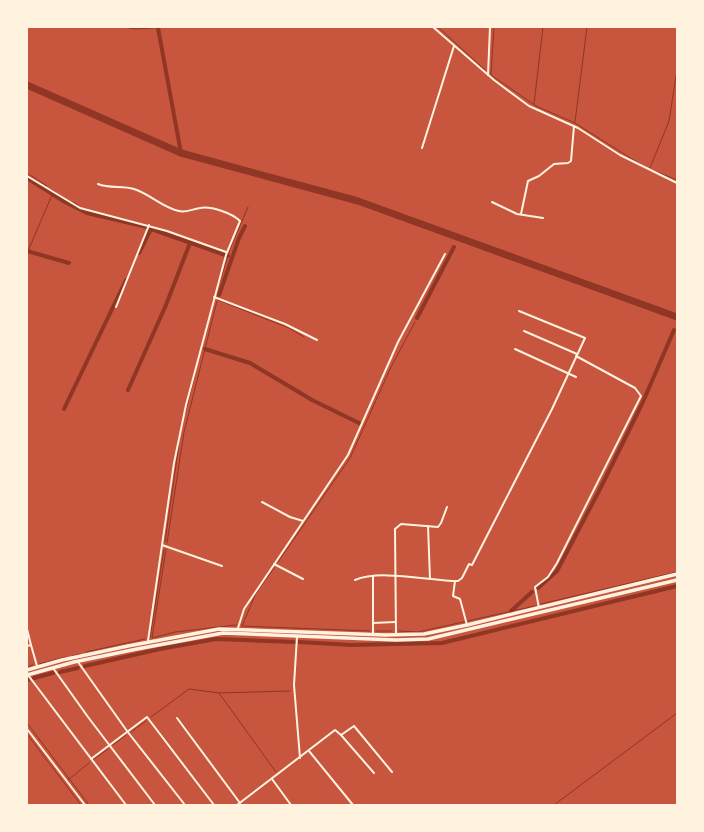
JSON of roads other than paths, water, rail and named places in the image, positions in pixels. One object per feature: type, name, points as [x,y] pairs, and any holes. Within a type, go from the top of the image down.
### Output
[{"type":"highway","points":[[27,670],[148,642],[213,629],[238,628],[396,635],[424,634],[539,608],[677,574]]},
{"type":"highway","points":[[28,675],[78,662],[223,633],[396,640],[421,639],[465,631],[677,580]]},
{"type":"highway","points":[[520,612],[521,617]]},
{"type":"highway","points":[[319,637],[320,632]]},
{"type":"highway","points":[[172,637],[173,642]]},
{"type":"street","points":[[433,27],[488,75],[529,106],[574,126],[620,155],[677,183]]},
{"type":"street","points":[[488,75],[490,27]]},
{"type":"street","points":[[422,148],[454,46]]},
{"type":"street","points":[[521,214],[528,181],[539,176],[554,164],[568,163],[571,161],[574,126]]},
{"type":"street","points":[[27,176],[80,208],[148,226],[227,252]]},
{"type":"street","points":[[98,184],[112,188],[125,187],[137,190],[177,211],[186,212],[202,208],[225,213],[238,219],[240,222],[227,252],[186,405],[174,463],[148,642]]},
{"type":"street","points":[[492,202],[521,214],[543,218]]},
{"type":"street","points":[[116,308],[148,226]]},
{"type":"street","points":[[238,628],[244,609],[348,455],[398,342],[445,254]]},
{"type":"street","points":[[214,297],[285,324],[317,340]]},
{"type":"street","points":[[354,580],[373,576],[395,576],[455,581],[462,578],[469,564],[472,565],[585,338],[519,311]]},
{"type":"street","points":[[524,331],[577,355],[635,388],[641,396],[568,543],[548,577],[535,587],[539,608]]},
{"type":"street","points":[[515,349],[576,377]]},
{"type":"street","points":[[262,502],[290,517],[303,521]]},
{"type":"street","points":[[396,635],[394,534],[396,527],[401,524],[439,527],[447,507]]},
{"type":"street","points":[[428,526],[430,579]]},
{"type":"street","points":[[162,545],[222,566]]},
{"type":"street","points":[[274,564],[302,579]]},
{"type":"street","points":[[373,576],[373,634]]},
{"type":"street","points":[[455,581],[453,596],[460,598],[467,625]]},
{"type":"street","points":[[372,623],[395,622]]},
{"type":"street","points":[[27,629],[37,667]]},
{"type":"street","points":[[297,637],[294,685],[300,758]]},
{"type":"street","points":[[27,646],[32,645]]},
{"type":"street","points":[[78,662],[127,731],[185,805]]},
{"type":"street","points":[[53,668],[155,805]]},
{"type":"street","points":[[28,675],[126,805]]},
{"type":"street","points":[[91,759],[147,717],[214,805]]},
{"type":"street","points":[[177,718],[239,804],[335,730],[374,773]]},
{"type":"street","points":[[341,735],[352,727],[356,727],[392,772]]},
{"type":"street","points":[[27,729],[85,805]]},
{"type":"street","points":[[309,751],[353,805]]},
{"type":"street","points":[[272,779],[291,805]]},
{"type":"waterway","points":[[123,27],[136,29],[168,27]]},
{"type":"waterway","points":[[438,27],[485,70]]},
{"type":"waterway","points":[[494,27],[491,75],[536,106],[575,123],[640,164]]},
{"type":"waterway","points":[[534,104],[543,27]]},
{"type":"waterway","points":[[575,122],[587,27]]},
{"type":"waterway","points":[[158,28],[181,153]]},
{"type":"waterway","points":[[650,168],[669,121],[677,70]]},
{"type":"waterway","points":[[27,85],[181,153],[358,201],[677,317]]},
{"type":"waterway","points":[[652,170],[677,180]]},
{"type":"waterway","points":[[27,173],[47,186]]},
{"type":"waterway","points":[[27,178],[65,202],[87,213],[147,227]]},
{"type":"waterway","points":[[52,190],[56,193]]},
{"type":"waterway","points":[[28,251],[52,195]]},
{"type":"waterway","points":[[73,202],[78,205]]},
{"type":"waterway","points":[[218,288],[230,249],[248,207]]},
{"type":"waterway","points":[[219,295],[239,238],[245,226]]},
{"type":"waterway","points":[[139,253],[151,229],[228,256]]},
{"type":"waterway","points":[[128,390],[166,305],[190,243]]},
{"type":"waterway","points":[[417,318],[454,247]]},
{"type":"waterway","points":[[27,251],[69,263]]},
{"type":"waterway","points":[[64,409],[126,280]]},
{"type":"waterway","points":[[218,300],[289,328],[304,337]]},
{"type":"waterway","points":[[167,543],[184,432],[217,301]]},
{"type":"waterway","points":[[278,562],[350,458],[391,367],[415,322]]},
{"type":"waterway","points":[[538,588],[557,571],[642,404],[674,330]]},
{"type":"waterway","points":[[205,349],[250,363],[312,400],[359,423]]},
{"type":"waterway","points":[[185,414],[195,374]]},
{"type":"waterway","points":[[165,542],[179,444]]},
{"type":"waterway","points":[[150,638],[164,549]]},
{"type":"waterway","points":[[166,549],[152,638],[175,632],[236,625]]},
{"type":"waterway","points":[[274,568],[256,593],[242,626],[370,631]]},
{"type":"waterway","points":[[541,604],[677,572]]},
{"type":"waterway","points":[[299,642],[351,645],[442,643],[677,586]]},
{"type":"waterway","points":[[511,611],[532,592]]},
{"type":"waterway","points":[[399,631],[418,632],[535,606]]},
{"type":"waterway","points":[[376,631],[392,631]]},
{"type":"waterway","points":[[86,652],[145,639]]},
{"type":"waterway","points":[[85,666],[160,649],[216,639],[294,642]]},
{"type":"waterway","points":[[72,656],[80,654]]},
{"type":"waterway","points":[[39,664],[66,657]]},
{"type":"waterway","points":[[27,667],[33,665]]},
{"type":"waterway","points":[[60,672],[78,668]]},
{"type":"waterway","points":[[34,678],[53,673]]},
{"type":"waterway","points":[[151,717],[189,689],[219,693]]},
{"type":"waterway","points":[[276,772],[219,693],[290,691]]},
{"type":"waterway","points":[[554,805],[677,713]]},
{"type":"waterway","points":[[131,732],[146,721]]},
{"type":"waterway","points":[[27,723],[89,805]]},
{"type":"waterway","points":[[27,734],[81,805]]},
{"type":"waterway","points":[[113,745],[126,735]]},
{"type":"waterway","points":[[94,759],[108,749]]},
{"type":"waterway","points":[[68,780],[89,763]]}]
